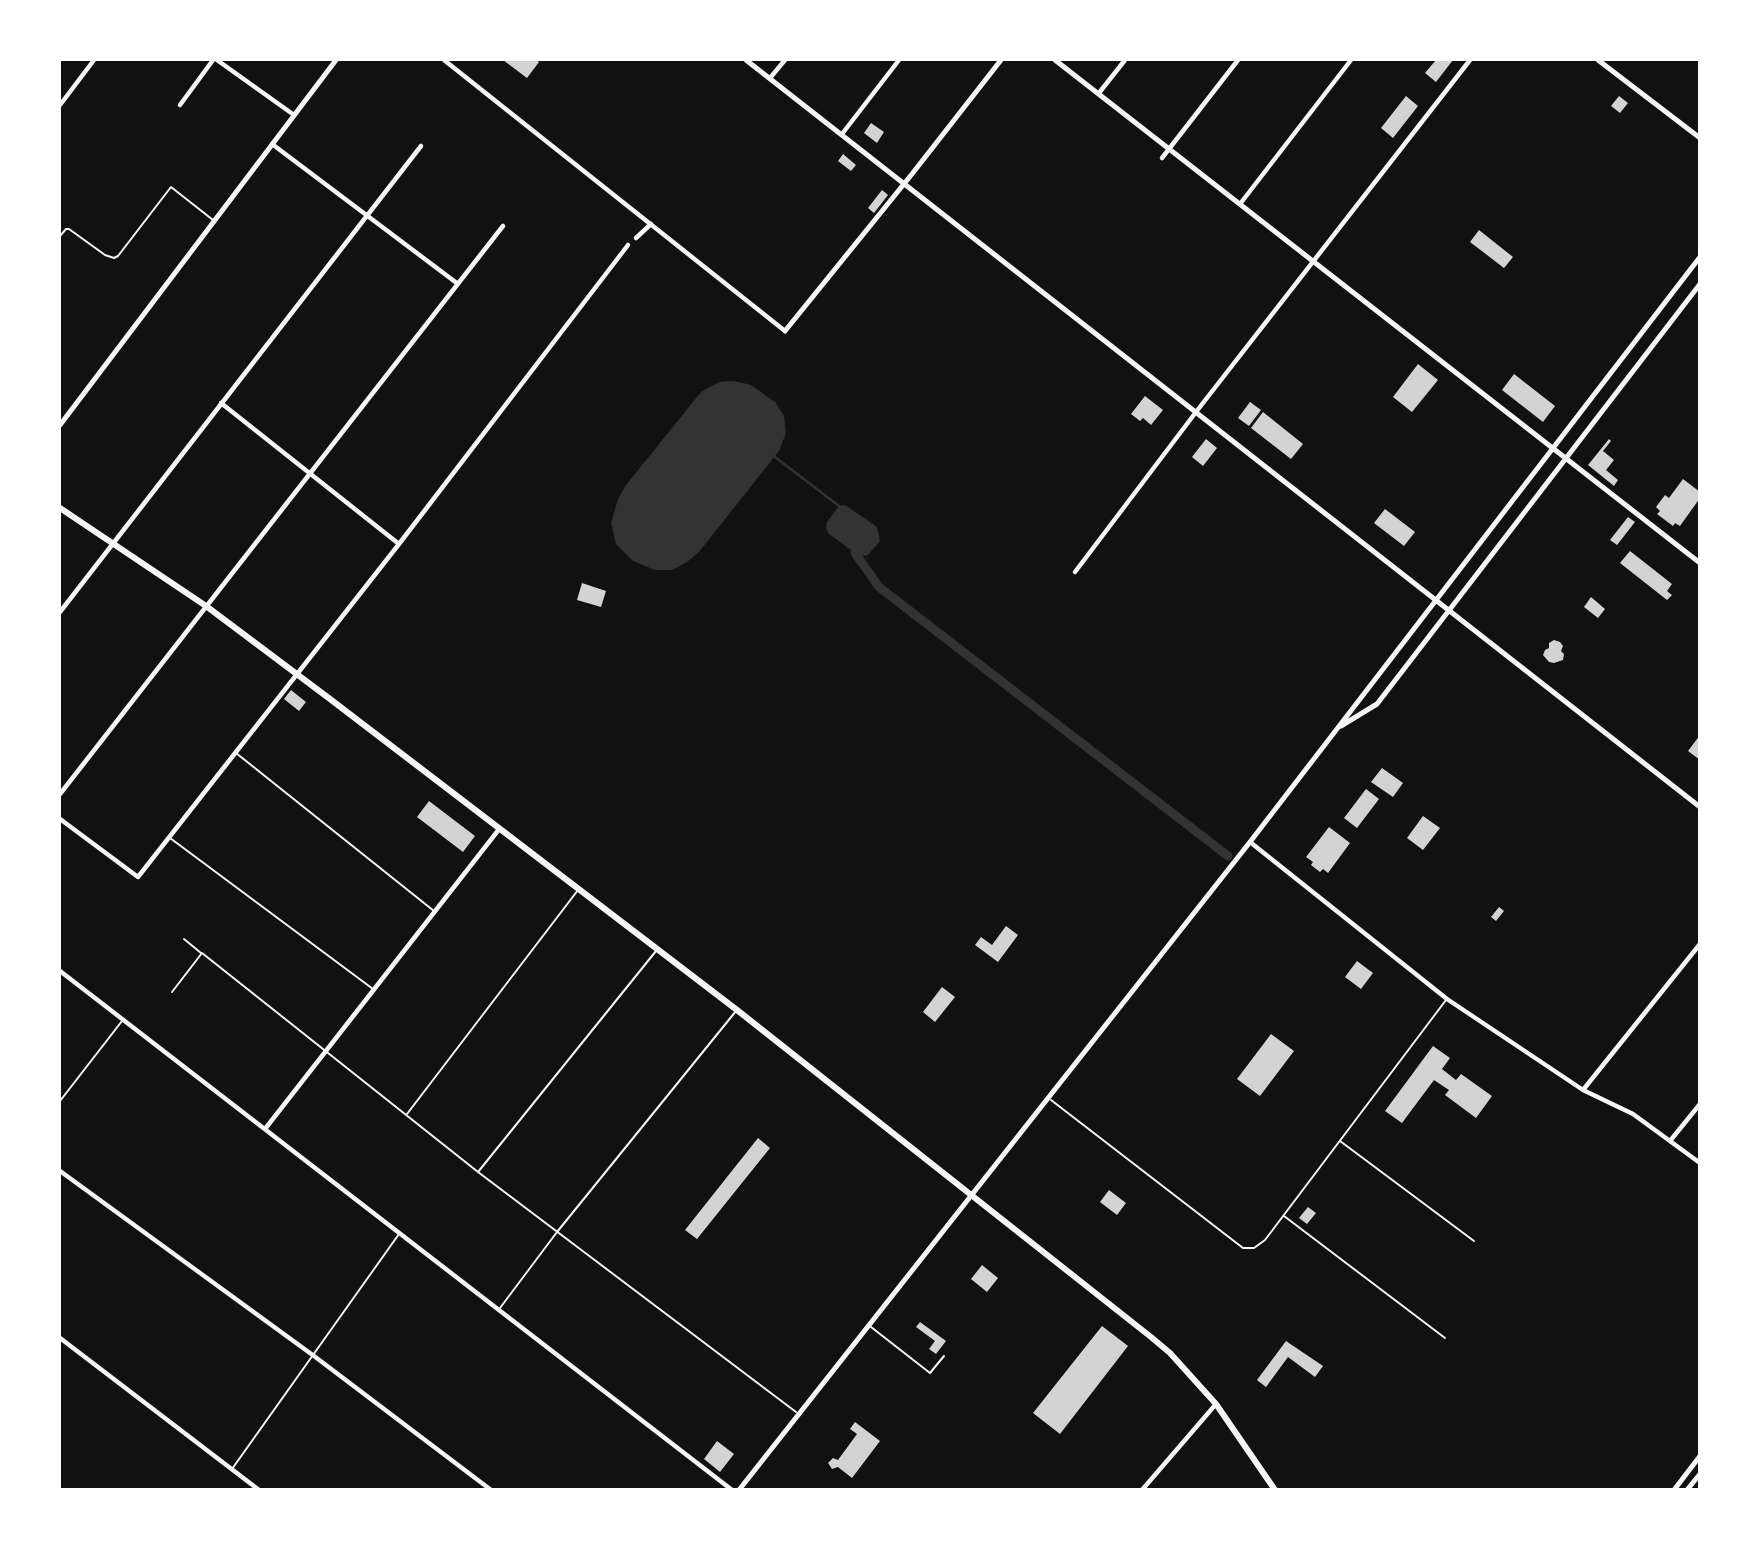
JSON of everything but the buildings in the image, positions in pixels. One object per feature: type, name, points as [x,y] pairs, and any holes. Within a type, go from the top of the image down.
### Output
[{"type":"main road","points":[[60,509],[206,606],[500,828],[737,1010],[1170,1353],[1216,1404],[1275,1489]]},
{"type":"street","points":[[60,105],[94,60]]},
{"type":"street","points":[[180,105],[215,60],[294,115]]},
{"type":"street","points":[[60,425],[336,60]]},
{"type":"street","points":[[444,60],[785,331],[1001,60]]},
{"type":"street","points":[[747,60],[1699,807]]},
{"type":"street","points":[[771,78],[785,60]]},
{"type":"street","points":[[842,134],[899,60]]},
{"type":"street","points":[[1055,60],[1699,563]]},
{"type":"street","points":[[1099,93],[1125,60]]},
{"type":"street","points":[[1162,158],[1238,60]]},
{"type":"street","points":[[1240,204],[1351,60]]},
{"type":"street","points":[[1075,572],[1469,60]]},
{"type":"street","points":[[1598,60],[1699,138]]},
{"type":"street","points":[[272,144],[458,284]]},
{"type":"street","points":[[60,612],[422,146]]},
{"type":"street","points":[[635,238],[651,224]]},
{"type":"street","points":[[60,794],[503,226]]},
{"type":"street","points":[[60,819],[138,877],[399,544],[628,245]]},
{"type":"street","points":[[739,1489],[1250,842],[1699,257]]},
{"type":"street","points":[[1338,728],[1377,704],[1699,284]]},
{"type":"street","points":[[221,403],[399,544]]},
{"type":"street","points":[[265,1129],[500,828]]},
{"type":"street","points":[[1250,842],[1447,999],[1583,1090],[1633,1114],[1699,1163]]},
{"type":"street","points":[[1583,1090],[1699,944]]},
{"type":"street","points":[[60,971],[732,1489]]},
{"type":"street","points":[[1670,1141],[1699,1104]]},
{"type":"street","points":[[60,1171],[491,1489]]},
{"type":"street","points":[[60,1338],[258,1489]]},
{"type":"street","points":[[1142,1489],[1216,1404]]},
{"type":"street","points":[[1674,1489],[1699,1456]]},
{"type":"street","points":[[1687,1489],[1699,1474]]},
{"type":"lane","points":[[60,236],[69,229],[105,255],[114,258],[170,187],[214,220]]},
{"type":"lane","points":[[235,752],[434,912]]},
{"type":"lane","points":[[169,837],[374,990]]},
{"type":"lane","points":[[406,1115],[578,889]]},
{"type":"lane","points":[[184,939],[478,1172],[798,1414]]},
{"type":"lane","points":[[478,1172],[657,950]]},
{"type":"lane","points":[[172,992],[202,953]]},
{"type":"lane","points":[[1049,1098],[1243,1248],[1251,1249],[1261,1245],[1284,1216],[1447,999]]},
{"type":"lane","points":[[499,1310],[557,1232],[737,1010]]},
{"type":"lane","points":[[60,1101],[122,1020]]},
{"type":"lane","points":[[1340,1140],[1474,1241]]},
{"type":"lane","points":[[1284,1216],[1445,1338]]},
{"type":"lane","points":[[232,1469],[400,1233]]},
{"type":"lane","points":[[868,1325],[930,1373],[944,1356]]},
{"type":"shaded area","points":[[734,381],[751,385],[775,402],[784,416],[786,433],[779,451],[699,552],[687,562],[672,570],[655,570],[633,561],[616,544],[611,523],[618,499],[626,485],[701,392],[719,382]]},
{"type":"shaded area","points":[[845,505],[877,527],[880,541],[868,555],[855,553],[829,534],[826,528],[827,522],[839,506]]},
{"type":"waterway","points":[[775,457],[839,506]]},
{"type":"waterway","points":[[855,553],[879,587],[1228,856]]}]
